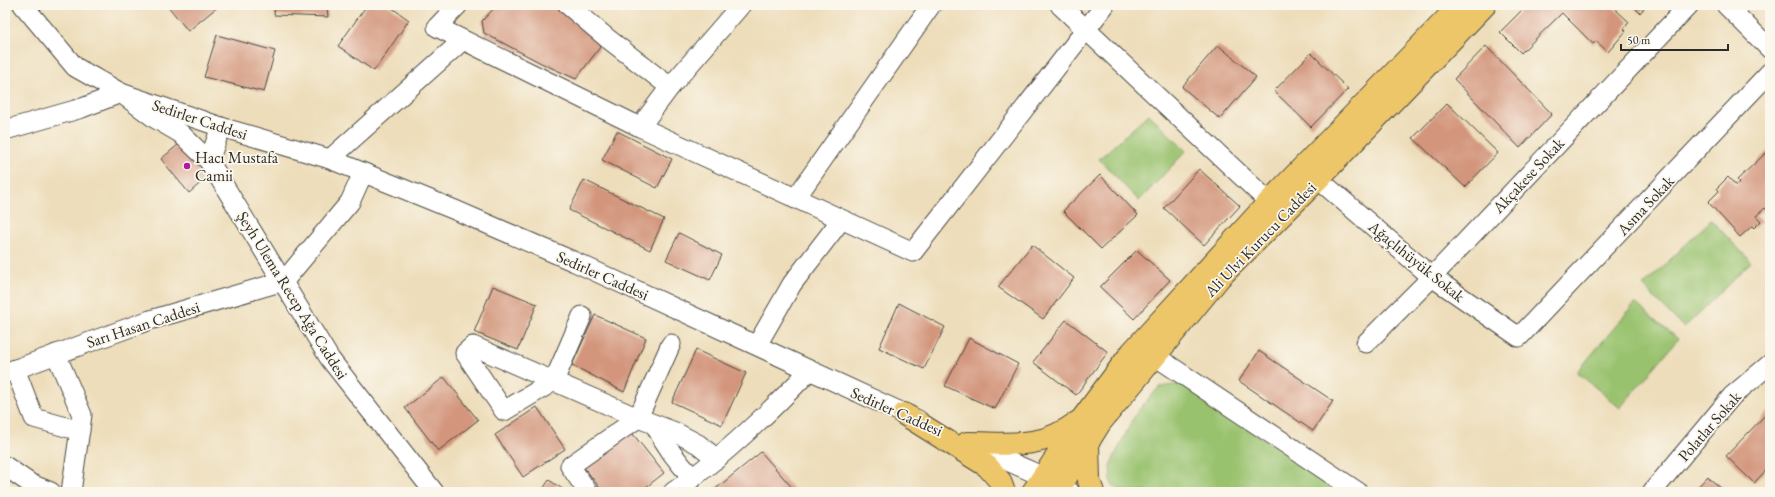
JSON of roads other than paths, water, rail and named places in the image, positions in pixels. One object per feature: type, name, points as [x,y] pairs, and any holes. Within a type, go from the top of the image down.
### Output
[{"type":"main road","name":"Ali Ulvi Kurucu Caddesi","points":[[1053,488],[1082,419],[1132,352],[1268,202],[1460,5]]},
{"type":"main road","name":"Ali Ulvi Kurucu Caddesi","points":[[1053,488],[1088,443],[1100,424],[1220,277],[1318,179],[1485,5]]},
{"type":"main road","points":[[904,414],[987,466],[1000,481],[1004,492]]},
{"type":"main road","points":[[967,443],[1039,442],[1064,432],[1082,419]]},
{"type":"main road","points":[[1088,443],[1089,481],[1093,492]]},
{"type":"street","points":[[23,5],[75,67],[121,93]]},
{"type":"street","points":[[458,5],[437,27],[640,127],[913,252],[1105,5]]},
{"type":"street","points":[[568,5],[607,38],[670,87]]},
{"type":"street","points":[[640,127],[670,87],[741,5]]},
{"type":"street","points":[[795,199],[931,5]]},
{"type":"street","points":[[1060,5],[1268,202]]},
{"type":"street","name":"Akçakese Sokak","points":[[1366,343],[1432,277],[1689,5]]},
{"type":"street","points":[[1726,5],[1770,48]]},
{"type":"street","points":[[330,159],[463,40]]},
{"type":"street","name":"Asma Sokak","points":[[1519,337],[1770,72]]},
{"type":"street","points":[[5,130],[82,108],[121,93]]},
{"type":"street","name":"Sedirler Caddesi","points":[[121,93],[221,127],[330,159],[575,262],[967,443],[1053,488]]},
{"type":"street","name":"Şeyh Ulema Recep Ağa Caddesi","points":[[121,93],[156,119],[180,133],[209,161],[284,281],[330,359],[434,492]]},
{"type":"street","points":[[209,161],[221,127]]},
{"type":"street","points":[[284,281],[350,202],[363,173]]},
{"type":"street","name":"Ağaçlıhüyük Sokak","points":[[1318,179],[1432,277],[1519,337]]},
{"type":"street","points":[[757,345],[792,284],[841,220]]},
{"type":"street","name":"Sarı Hasan Caddesi","points":[[10,371],[150,320],[284,281]]},
{"type":"street","points":[[582,316],[554,381],[638,418],[675,432],[698,444],[717,459]]},
{"type":"street","points":[[588,492],[570,466],[638,418],[671,344]]},
{"type":"street","points":[[56,354],[82,415],[71,492]]},
{"type":"street","points":[[1155,356],[1358,492]]},
{"type":"street","name":"Polatlar Sokak","points":[[1652,492],[1732,396],[1770,364]]},
{"type":"street","points":[[10,371],[34,418],[80,431]]},
{"type":"street","points":[[684,487],[772,410],[809,371]]},
{"type":"street","points":[[655,425],[665,445],[680,465],[684,487]]},
{"type":"street","points":[[5,466],[31,484],[51,492]]},
{"type":"place","name":"Hacı Mustafa Camii","points":[[187,166]]}]
